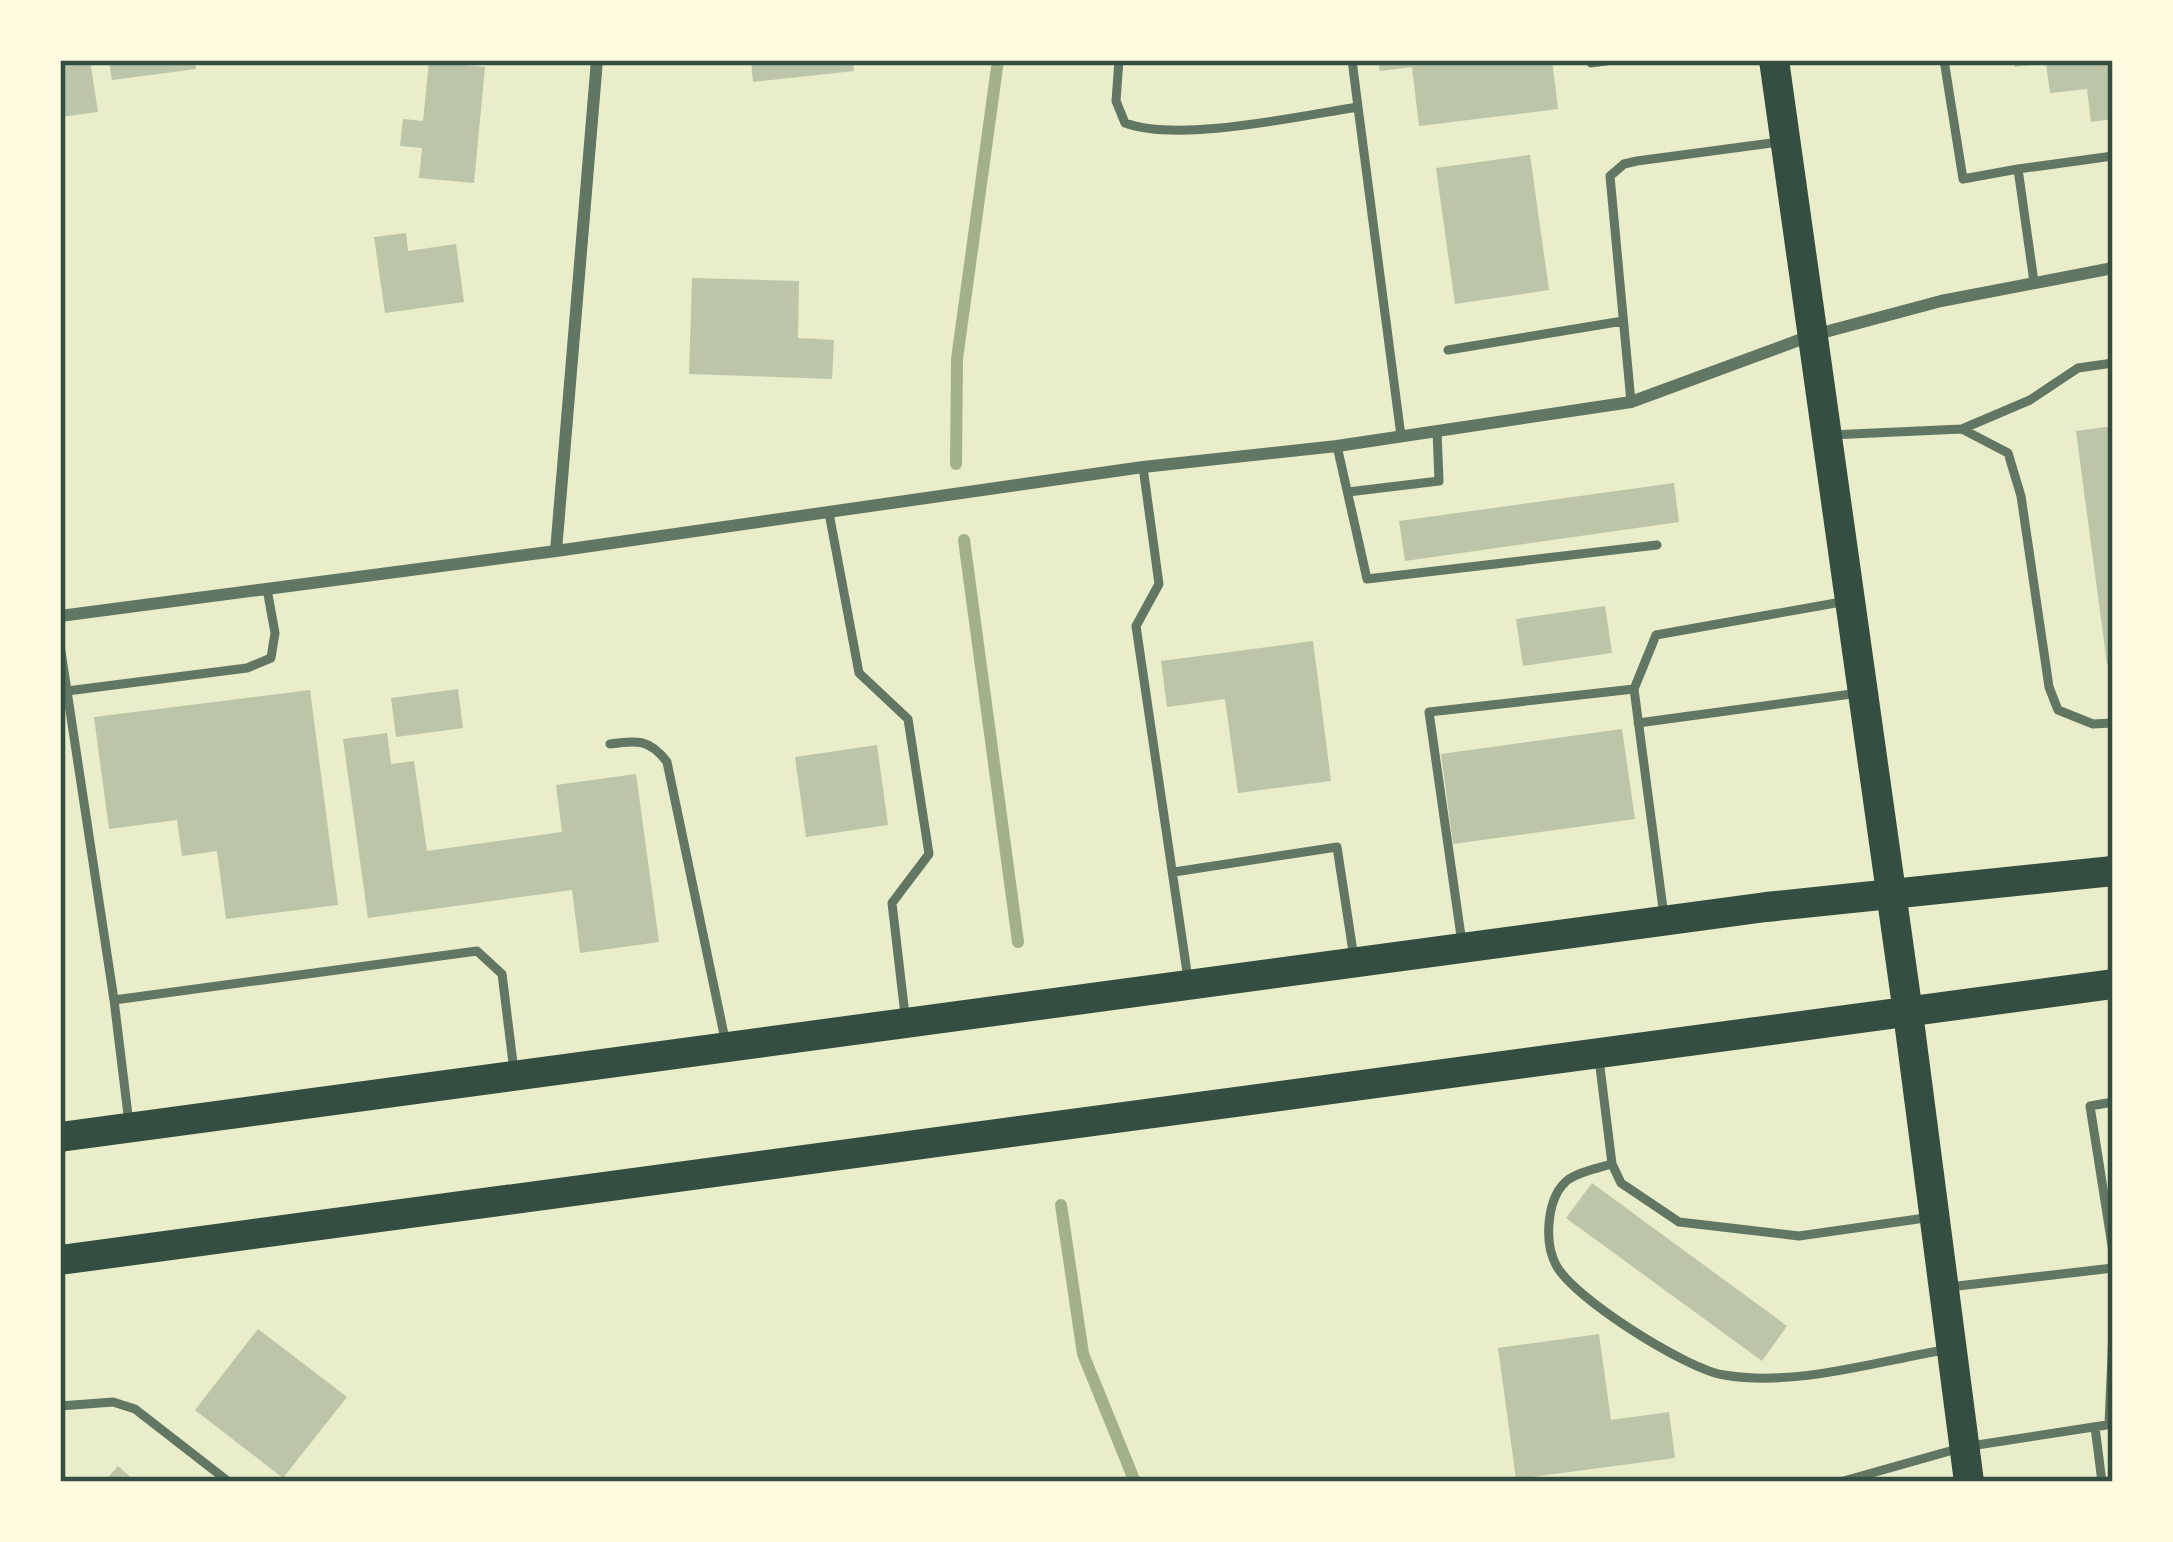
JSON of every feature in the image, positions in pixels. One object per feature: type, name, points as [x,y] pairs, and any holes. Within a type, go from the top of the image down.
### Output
[{"type":"main road","points":[[1774,60],[1969,1482]]},
{"type":"main road","points":[[60,1137],[1889,891],[2113,871]]},
{"type":"main road","points":[[60,1260],[2113,984]]},
{"type":"street","points":[[556,551],[597,60]]},
{"type":"street","points":[[60,616],[1143,467],[1337,446],[1631,402],[1810,337],[1941,301],[2113,268]]},
{"type":"lane","points":[[1119,60],[1116,101],[1125,123],[1145,130],[1226,125],[1358,107]]},
{"type":"lane","points":[[1352,60],[1401,436]]},
{"type":"lane","points":[[1592,63],[1613,60]]},
{"type":"lane","points":[[1944,60],[1963,179],[2113,156]]},
{"type":"lane","points":[[1631,402],[1610,176],[1624,164],[1637,161],[1784,141]]},
{"type":"lane","points":[[2018,169],[2034,282]]},
{"type":"lane","points":[[1448,350],[1623,321]]},
{"type":"lane","points":[[1825,435],[1962,429],[2030,400],[2078,368],[2113,362]]},
{"type":"lane","points":[[1962,429],[2008,453],[2021,496],[2049,687],[2058,710],[2092,724],[2113,723]]},
{"type":"lane","points":[[1348,492],[1439,481],[1437,431]]},
{"type":"lane","points":[[1337,446],[1367,579],[1657,545]]},
{"type":"lane","points":[[1143,467],[1159,584],[1136,626],[1189,985]]},
{"type":"lane","points":[[829,513],[860,673],[908,719],[929,854],[892,903],[907,1023]]},
{"type":"lane","points":[[68,691],[247,668],[271,658],[274,633],[267,589]]},
{"type":"lane","points":[[1665,921],[1634,689],[1656,635],[1848,601]]},
{"type":"lane","points":[[60,645],[130,1128]]},
{"type":"lane","points":[[1462,948],[1430,712],[1634,689]]},
{"type":"lane","points":[[1638,723],[1861,693]]},
{"type":"lane","points":[[610,744],[638,740],[655,746],[667,762],[727,1048]]},
{"type":"lane","points":[[1174,872],[1337,848],[1354,963]]},
{"type":"lane","points":[[114,1000],[476,951],[502,974],[514,1076]]},
{"type":"lane","points":[[1599,1054],[1612,1164],[1621,1183],[1679,1222],[1799,1236],[1935,1217]]},
{"type":"lane","points":[[2113,1102],[2090,1106],[2113,1252]]},
{"type":"lane","points":[[1612,1164],[1565,1181],[1555,1197],[1549,1226],[1555,1264],[1570,1283],[1684,1362],[1723,1375],[1787,1377],[1952,1348]]},
{"type":"lane","points":[[1943,1288],[2113,1268]]},
{"type":"lane","points":[[1840,1482],[1964,1447],[2111,1424],[2113,1332]]},
{"type":"lane","points":[[60,1406],[113,1402],[135,1409],[230,1482]]},
{"type":"lane","points":[[2096,1427],[2102,1482]]},
{"type":"building","points":[[60,60],[90,60],[98,112],[60,117]]},
{"type":"building","points":[[109,60],[195,60],[196,69],[112,80]]},
{"type":"building","points":[[751,60],[853,60],[854,71],[753,82]]},
{"type":"building","points":[[1378,60],[1552,60],[1558,109],[1419,126],[1412,67],[1380,71]]},
{"type":"building","points":[[2014,60],[2113,60],[2113,119],[2091,122],[2087,89],[2050,93],[2046,63],[2015,67]]},
{"type":"building","points":[[429,61],[485,67],[474,183],[419,178],[422,148],[400,146],[403,119],[423,121]]},
{"type":"building","points":[[1530,155],[1549,290],[1455,304],[1436,168]]},
{"type":"building","points":[[406,233],[408,251],[456,244],[464,302],[385,313],[374,237]]},
{"type":"building","points":[[692,278],[799,281],[798,338],[834,340],[832,379],[689,374]]},
{"type":"building","points":[[2113,426],[2113,663],[2107,664],[2076,431]]},
{"type":"building","points":[[1674,483],[1679,522],[1405,561],[1399,521]]},
{"type":"building","points":[[1605,606],[1612,653],[1523,666],[1516,619]]},
{"type":"building","points":[[1313,641],[1331,781],[1238,793],[1225,699],[1167,707],[1161,661]]},
{"type":"building","points":[[458,689],[463,728],[396,737],[391,698]]},
{"type":"building","points":[[310,690],[338,905],[226,919],[217,851],[182,856],[177,820],[109,829],[94,717]]},
{"type":"building","points":[[1622,729],[1635,819],[1453,844],[1441,754]]},
{"type":"building","points":[[387,733],[391,764],[414,761],[427,851],[562,832],[556,785],[636,774],[659,942],[580,953],[572,890],[368,918],[343,739]]},
{"type":"building","points":[[877,745],[888,825],[806,837],[795,757]]},
{"type":"building","points":[[1592,1183],[1787,1326],[1762,1361],[1566,1218]]},
{"type":"building","points":[[258,1329],[347,1397],[283,1478],[195,1410]]},
{"type":"building","points":[[1599,1334],[1611,1420],[1669,1412],[1675,1458],[1516,1479],[1498,1348]]},
{"type":"building","points":[[118,1466],[136,1482],[104,1482]]},
{"type":"waterway","points":[[956,464],[957,359],[998,60]]},
{"type":"waterway","points":[[964,540],[1018,942]]},
{"type":"waterway","points":[[1061,1205],[1083,1354],[1135,1482]]}]
